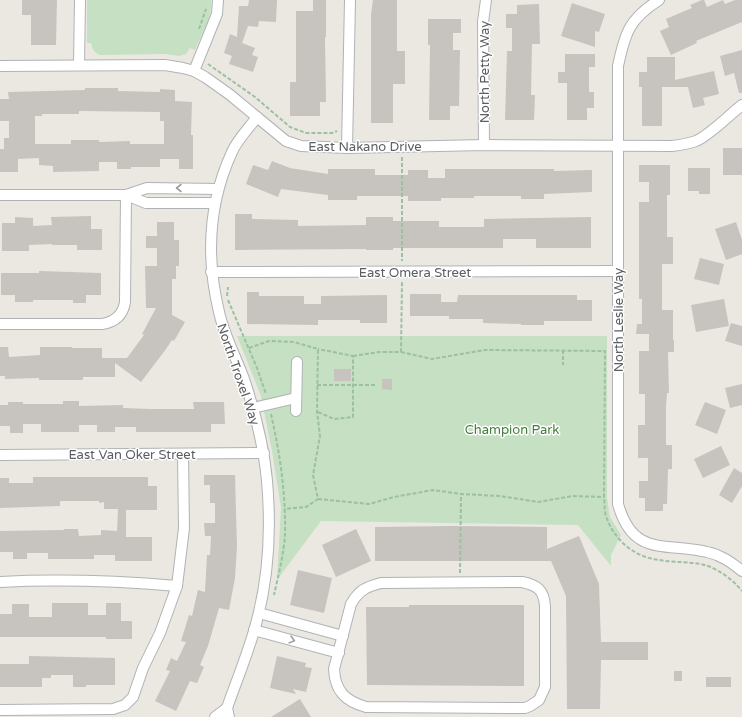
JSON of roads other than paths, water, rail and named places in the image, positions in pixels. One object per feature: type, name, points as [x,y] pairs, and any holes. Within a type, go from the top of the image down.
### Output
[{"type":"street","points":[[79,65],[80,0]]},
{"type":"street","points":[[194,71],[217,14],[218,0]]},
{"type":"street","points":[[347,148],[350,0]]},
{"type":"street","name":"North Petty Way","points":[[484,145],[483,22],[486,0]]},
{"type":"street","name":"North Leslie Way","points":[[659,0],[646,8],[634,20],[623,41],[618,66],[618,504],[625,523],[635,537],[650,545],[709,552],[728,560],[742,571]]},
{"type":"street","name":"East Nakano Drive","points":[[0,66],[164,65],[183,68],[194,71],[229,94],[286,141],[301,146],[347,148],[484,145],[685,145],[696,141],[710,132],[742,105]]},
{"type":"street","name":"North Troxel Way","points":[[215,717],[228,712],[254,630],[266,577],[269,538],[267,482],[264,453],[244,379],[219,313],[211,272],[210,237],[214,203],[218,189],[232,151],[256,117]]},
{"type":"street","points":[[0,195],[126,195],[147,188],[218,189]]},
{"type":"street","points":[[126,195],[146,203],[214,203]]},
{"type":"street","points":[[0,324],[102,324],[108,323],[119,317],[123,311],[125,302],[126,195]]},
{"type":"street","name":"East Omera Street","points":[[211,272],[618,272]]},
{"type":"street","points":[[296,411],[297,362]]},
{"type":"street","points":[[253,408],[296,398]]},
{"type":"street","name":"East Van Oker Street","points":[[0,455],[264,453]]},
{"type":"street","points":[[0,710],[113,709],[125,705],[133,697],[143,668],[160,633],[177,586],[184,528],[183,454]]},
{"type":"street","points":[[0,582],[33,580],[117,581],[177,586]]},
{"type":"street","points":[[522,582],[532,584],[539,589],[545,600],[545,687],[539,700],[525,708],[366,707],[356,705],[346,699],[338,688],[335,679],[334,669],[339,652],[351,604],[357,594],[365,588],[381,583],[522,582]]},
{"type":"street","points":[[259,613],[343,636]]},
{"type":"street","points":[[254,630],[339,652]]},
{"type":"park label","name":"Champion Park","points":[[512,429]]}]
